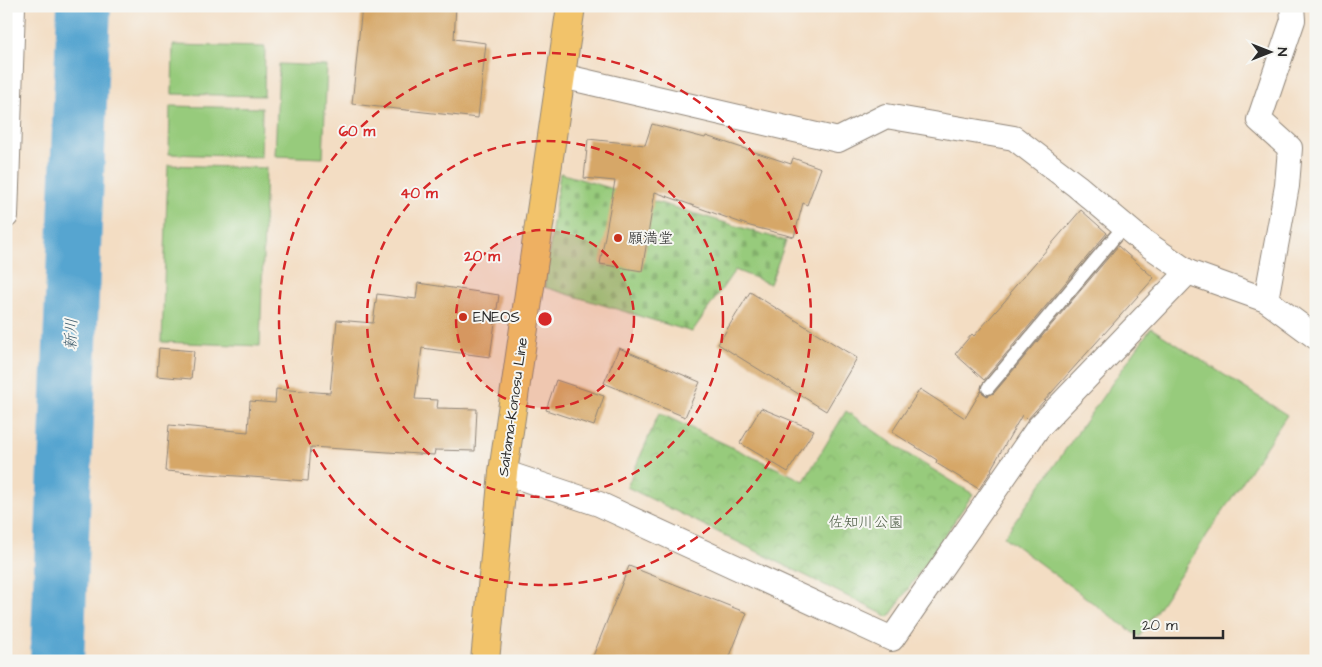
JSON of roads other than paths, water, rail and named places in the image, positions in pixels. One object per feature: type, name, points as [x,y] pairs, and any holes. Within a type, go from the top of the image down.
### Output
[{"type":"main road","name":"Saitama-Konosu Line","points":[[485,661],[503,472],[571,6]]},
{"type":"street","points":[[6,216],[13,6]]},
{"type":"street","points":[[1266,300],[1288,186],[1290,148],[1259,120],[1293,20],[1292,6]]},
{"type":"street","points":[[562,76],[838,140],[886,116],[1014,138],[1124,226],[1188,272],[1266,300],[1316,337]]},
{"type":"street","points":[[503,472],[599,504],[892,639],[1038,428],[1188,272]]},
{"type":"lane","points":[[988,388],[1124,226]]},
{"type":"waterway","name":"新川","points":[[57,661],[84,6]]},
{"type":"place","name":"願満堂","points":[[618,238]]},
{"type":"place","name":"ENEOS","points":[[463,317]]},
{"type":"park label","name":"佐知川公園","points":[[866,522]]}]
